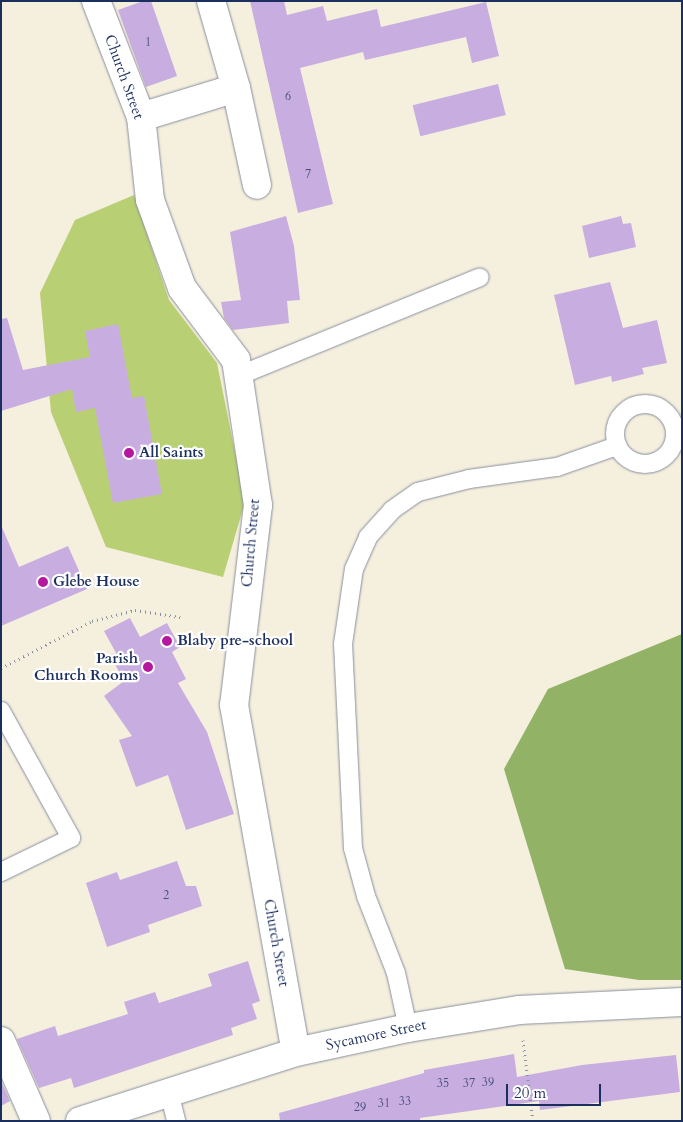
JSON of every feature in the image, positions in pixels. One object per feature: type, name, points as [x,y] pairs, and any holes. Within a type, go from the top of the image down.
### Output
[{"type":"street","name":"Church Street","points":[[96,1],[141,117],[150,200],[182,288],[236,360],[258,505],[234,705],[296,1052]]},
{"type":"street","points":[[211,1],[236,88],[257,185]]},
{"type":"street","points":[[141,117],[236,88]]},
{"type":"street","name":"Sycamore Street","points":[[80,1121],[296,1052],[408,1028],[519,1010],[682,1002]]},
{"type":"street","points":[[1,1041],[36,1121]]},
{"type":"lane","points":[[238,376],[480,277]]},
{"type":"lane","points":[[408,1028],[396,973],[366,896],[353,848],[343,644],[354,568],[368,537],[392,510],[418,492],[469,479],[557,467],[617,446]]},
{"type":"lane","points":[[1,711],[71,838],[1,872]]},
{"type":"lane","points":[[168,1092],[176,1121]]},
{"type":"path","points":[[1,668],[92,621],[135,610],[180,617]]},
{"type":"path","points":[[519,1010],[533,1121]]},
{"type":"green space","points":[[134,195],[169,300],[217,363],[245,502],[223,577],[106,547],[51,412],[40,293],[75,220]]},
{"type":"green space","points":[[682,634],[682,980],[639,980],[565,969],[504,769],[548,689]]},
{"type":"building","points":[[143,1],[151,1],[177,76],[146,87],[118,10]]},
{"type":"building","points":[[250,1],[284,1],[287,15],[323,6],[327,21],[377,9],[381,27],[486,2],[499,56],[472,63],[466,37],[365,60],[363,52],[300,68],[333,204],[298,213]]},
{"type":"building","points":[[498,84],[506,115],[420,136],[413,105]]},
{"type":"building","points":[[286,216],[294,246],[300,300],[287,301],[289,323],[233,330],[224,318],[221,302],[241,300],[230,232]]},
{"type":"building","points":[[621,216],[623,224],[631,223],[636,247],[589,258],[582,226]]},
{"type":"building","points":[[610,282],[623,328],[657,320],[667,363],[642,368],[644,374],[612,382],[611,376],[575,385],[554,295]]},
{"type":"building","name":"All Saints","points":[[7,318],[23,370],[90,357],[85,331],[118,324],[132,398],[144,396],[162,494],[113,503],[95,408],[76,412],[72,389],[1,411],[1,319]]},
{"type":"building","name":"Glebe House","points":[[1,525],[19,567],[68,546],[87,589],[1,626]]},
{"type":"building","points":[[130,618],[140,637],[167,623],[180,647],[172,652],[186,679],[178,683],[207,732],[234,814],[186,830],[168,775],[136,787],[119,740],[132,736],[104,696],[124,681],[110,655],[116,653],[104,631]]},
{"type":"building","points":[[177,861],[186,886],[196,886],[202,906],[148,925],[150,932],[107,947],[86,883],[117,872],[120,880]]},
{"type":"building","points":[[248,961],[260,1001],[252,1004],[257,1019],[231,1028],[233,1035],[74,1088],[71,1078],[39,1088],[17,1039],[55,1026],[58,1036],[128,1014],[124,1002],[155,992],[159,1003],[212,986],[208,974]]},
{"type":"building","points":[[514,1054],[517,1077],[582,1065],[676,1055],[680,1092],[540,1110],[539,1101],[420,1118],[420,1121],[280,1121],[279,1113],[424,1073],[424,1070]]},
{"type":"building","points":[[1,1081],[10,1101],[1,1106]]},
{"type":"place","name":"All Saints","points":[[129,453]]},
{"type":"place","name":"Glebe House","points":[[43,582]]},
{"type":"place","name":"Blaby pre-school","points":[[167,641]]},
{"type":"place","name":"Parish Church Rooms","points":[[148,667]]}]
